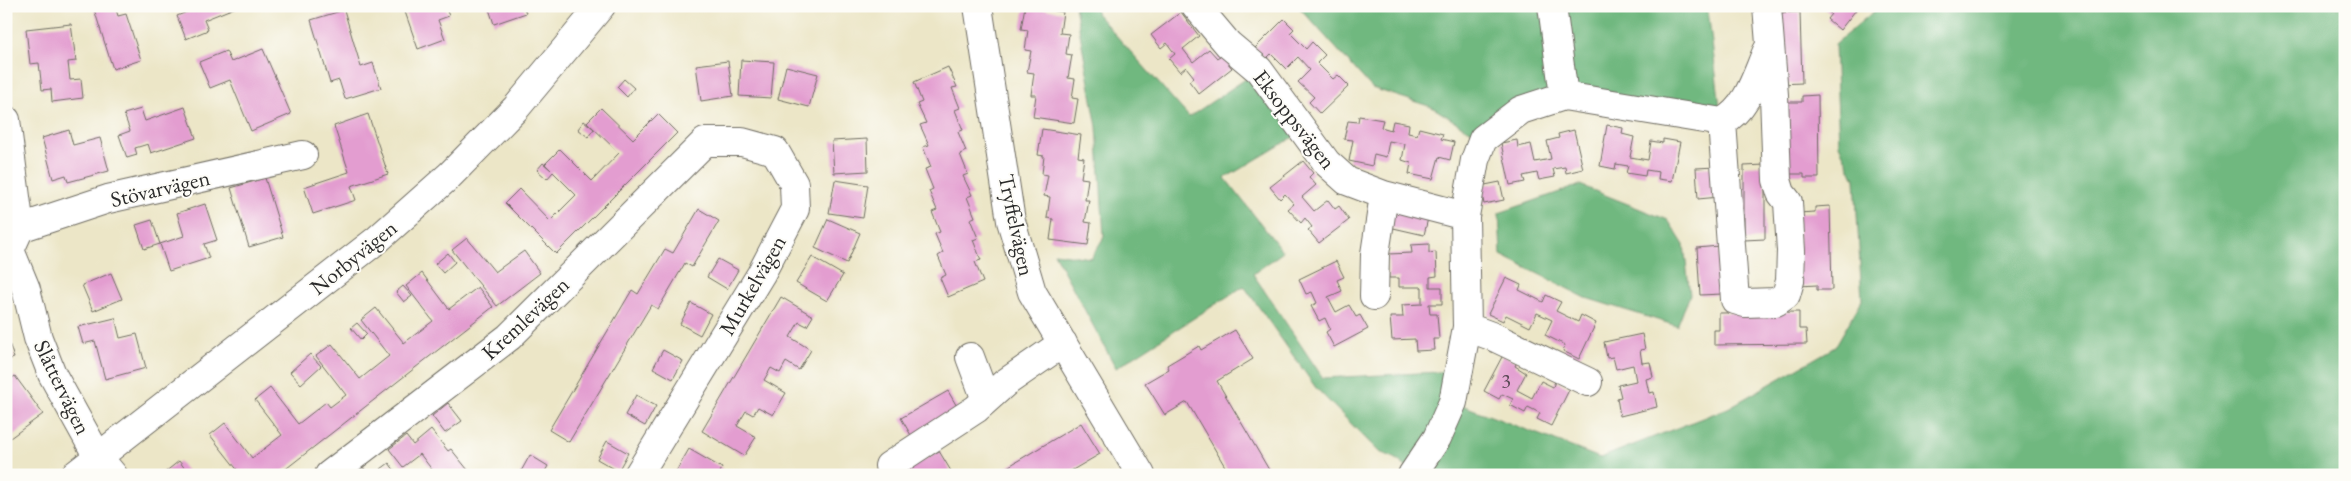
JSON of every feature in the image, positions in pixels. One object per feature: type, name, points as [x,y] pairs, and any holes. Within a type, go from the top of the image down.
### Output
[{"type":"street","name":"Tryffelvägen","points":[[978,6],[1013,231],[1032,292],[1141,475]]},
{"type":"street","name":"Eksoppsvägen","points":[[1196,6],[1228,44],[1259,70],[1327,163],[1347,181],[1384,194],[1465,216]]},
{"type":"street","points":[[1552,6],[1564,96]]},
{"type":"street","points":[[1722,122],[1735,300],[1745,303],[1776,302],[1786,295],[1790,281],[1791,251],[1788,202],[1781,193],[1777,180],[1767,6]]},
{"type":"street","name":"Norbyvägen","points":[[75,475],[105,466],[378,239],[450,175],[516,108],[593,11]]},
{"type":"street","points":[[1412,475],[1437,438],[1453,402],[1467,327],[1465,216],[1475,160],[1483,139],[1520,110],[1564,96],[1722,122],[1731,118],[1754,84],[1770,44]]},
{"type":"street","name":"Slåttervägen","points":[[6,120],[12,243],[38,338],[52,374],[105,466]]},
{"type":"street","name":"Kremlevägen","points":[[328,475],[509,337],[705,142]]},
{"type":"street","name":"Murkelvägen","points":[[638,475],[761,274],[795,209],[794,184],[775,150],[742,142],[705,142]]},
{"type":"street","name":"Stövarvägen","points":[[12,243],[108,199],[303,155]]},
{"type":"street","points":[[1374,296],[1375,254],[1384,194]]},
{"type":"street","points":[[1467,327],[1494,337],[1588,382]]},
{"type":"street","points":[[889,466],[976,409],[1005,383],[1063,343]]},
{"type":"street","points":[[970,356],[986,400]]},
{"type":"green space","points":[[1075,6],[1098,6],[1096,13],[1189,117],[1259,70],[1304,131],[1225,178],[1283,252],[1253,274],[1323,378],[1459,371],[1454,402],[1600,458],[1728,408],[1835,347],[1862,300],[1855,179],[1839,145],[1835,44],[1880,6],[2345,6],[2345,475],[1416,475],[1395,458],[1379,452],[1316,388],[1244,286],[1116,368],[1054,253],[1091,258],[1104,237],[1097,127]]},
{"type":"green space","points":[[1298,6],[1604,6],[1708,11],[1722,122],[1564,96],[1483,139],[1432,107],[1372,88]]},
{"type":"green space","points":[[1580,185],[1668,220],[1684,245],[1690,295],[1677,326],[1586,298],[1501,255],[1499,213]]},
{"type":"building","points":[[93,6],[115,6],[118,16],[126,14],[141,60],[113,69]]},
{"type":"building","points":[[193,6],[239,6],[204,20],[208,30],[186,39],[177,16],[194,9]]},
{"type":"building","points":[[403,6],[445,6],[449,16],[438,20],[445,39],[418,49]]},
{"type":"building","points":[[488,6],[523,6],[526,13],[494,24]]},
{"type":"building","points":[[1025,6],[1063,12],[1060,33],[1069,34],[1066,54],[1072,55],[1068,78],[1075,79],[1072,98],[1078,99],[1074,123],[1033,117],[1036,95],[1031,95],[1034,73],[1027,72],[1031,51],[1025,50],[1028,30],[1021,29]]},
{"type":"building","points":[[1734,6],[1756,6],[1756,8],[1734,9]]},
{"type":"building","points":[[1821,6],[1859,6],[1840,30],[1827,19],[1831,14]]},
{"type":"building","points":[[344,10],[361,67],[373,63],[381,88],[345,99],[339,80],[330,83],[311,20]]},
{"type":"building","points":[[1181,12],[1199,36],[1183,49],[1193,62],[1209,49],[1217,58],[1221,55],[1232,68],[1199,94],[1189,81],[1194,77],[1186,67],[1180,72],[1169,59],[1175,54],[1167,43],[1161,48],[1151,35]]},
{"type":"building","points":[[1800,12],[1802,83],[1780,84],[1777,13]]},
{"type":"building","points":[[1284,19],[1294,29],[1290,33],[1306,49],[1312,42],[1325,55],[1317,63],[1333,79],[1338,75],[1349,86],[1320,114],[1309,102],[1314,97],[1298,82],[1310,70],[1298,57],[1286,69],[1271,54],[1266,59],[1255,48]]},
{"type":"building","points":[[71,24],[76,61],[68,62],[70,80],[81,79],[83,98],[52,102],[51,89],[42,90],[39,63],[30,64],[26,29]]},
{"type":"building","points":[[263,49],[291,114],[251,131],[230,80],[210,88],[199,62],[226,51],[231,62]]},
{"type":"building","points":[[741,60],[774,62],[771,98],[739,96]]},
{"type":"building","points":[[728,61],[733,96],[701,101],[696,65]]},
{"type":"building","points":[[786,66],[818,74],[809,107],[778,99]]},
{"type":"building","points":[[948,67],[957,87],[952,88],[960,108],[955,110],[963,130],[958,132],[966,151],[960,154],[968,174],[963,176],[972,195],[967,197],[975,217],[970,219],[978,238],[973,240],[981,260],[975,262],[983,282],[948,297],[940,278],[946,275],[938,256],[943,253],[935,234],[940,232],[932,212],[937,210],[929,191],[933,189],[925,169],[931,167],[923,147],[929,145],[920,125],[926,123],[917,104],[922,102],[914,82]]},
{"type":"building","points":[[624,79],[634,88],[627,97],[617,87]]},
{"type":"building","points":[[1818,95],[1819,178],[1804,178],[1804,174],[1787,174],[1785,102],[1802,102],[1802,96]]},
{"type":"building","points":[[185,107],[196,138],[151,153],[148,144],[135,148],[137,155],[127,158],[119,135],[130,131],[124,114],[141,109],[145,121]]},
{"type":"building","points":[[601,108],[633,139],[658,114],[677,133],[556,254],[505,203],[519,189],[550,221],[576,195],[553,172],[547,179],[537,170],[543,163],[551,170],[545,164],[560,149],[592,181],[619,153],[587,122]]},
{"type":"building","points":[[368,114],[388,174],[351,186],[356,200],[313,214],[304,187],[349,172],[334,126]]},
{"type":"building","points":[[1359,116],[1383,120],[1381,127],[1391,130],[1393,121],[1409,124],[1408,133],[1417,135],[1419,128],[1443,134],[1441,139],[1454,142],[1450,160],[1439,157],[1433,179],[1409,174],[1411,163],[1402,160],[1405,144],[1389,141],[1386,157],[1374,154],[1372,166],[1349,161],[1353,140],[1344,139],[1348,121],[1358,122]]},
{"type":"building","points":[[584,121],[594,129],[588,137],[578,129]]},
{"type":"building","points":[[1607,125],[1623,128],[1622,134],[1634,137],[1630,157],[1648,160],[1651,141],[1663,143],[1663,139],[1680,142],[1672,181],[1658,179],[1659,172],[1646,170],[1645,176],[1626,173],[1628,166],[1616,164],[1615,169],[1600,166]]},
{"type":"building","points":[[1042,129],[1081,135],[1078,157],[1084,158],[1081,178],[1088,179],[1085,200],[1089,200],[1085,222],[1091,223],[1088,245],[1050,240],[1053,219],[1047,218],[1050,197],[1044,196],[1048,175],[1042,174],[1044,156],[1038,155]]},
{"type":"building","points":[[69,130],[73,145],[100,138],[109,171],[68,182],[66,175],[53,179],[42,138]]},
{"type":"building","points":[[1574,130],[1583,169],[1566,173],[1565,167],[1553,169],[1555,177],[1539,180],[1537,173],[1523,176],[1525,182],[1510,185],[1501,143],[1517,140],[1518,147],[1531,144],[1535,162],[1551,159],[1547,141],[1559,138],[1558,134]]},
{"type":"building","points":[[867,139],[868,171],[834,173],[832,141]]},
{"type":"building","points":[[1303,161],[1313,173],[1309,177],[1316,185],[1302,197],[1314,211],[1328,200],[1335,209],[1339,206],[1349,220],[1319,243],[1308,230],[1312,227],[1305,218],[1301,223],[1288,209],[1294,204],[1285,194],[1280,199],[1270,187]]},
{"type":"building","points":[[1765,165],[1765,239],[1744,240],[1744,166]]},
{"type":"building","points":[[1716,167],[1719,197],[1698,199],[1696,168]]},
{"type":"building","points":[[265,178],[283,237],[249,247],[231,188]]},
{"type":"building","points":[[835,180],[868,185],[863,218],[829,213]]},
{"type":"building","points":[[1500,182],[1504,200],[1484,204],[1480,186]]},
{"type":"building","points":[[205,204],[217,240],[204,244],[209,258],[169,271],[160,244],[184,236],[177,213]]},
{"type":"building","points":[[1394,206],[1429,214],[1424,235],[1389,227]]},
{"type":"building","points":[[1830,206],[1832,290],[1817,290],[1817,285],[1799,286],[1798,213],[1815,212],[1815,207]]},
{"type":"building","points":[[699,209],[719,221],[692,267],[685,263],[658,309],[651,305],[569,442],[549,430],[632,290],[638,294],[665,249],[673,253]]},
{"type":"building","points":[[828,219],[860,233],[847,263],[815,248]]},
{"type":"building","points":[[152,220],[160,244],[144,249],[136,225]]},
{"type":"building","points":[[467,238],[495,272],[524,251],[540,273],[497,306],[452,250]]},
{"type":"building","points":[[1429,244],[1429,253],[1436,252],[1437,276],[1430,277],[1430,287],[1442,287],[1442,304],[1429,304],[1430,314],[1437,314],[1439,339],[1433,339],[1434,350],[1416,351],[1415,339],[1392,340],[1390,317],[1403,317],[1402,305],[1422,304],[1422,287],[1399,287],[1399,278],[1389,278],[1388,254],[1412,253],[1411,245]]},
{"type":"building","points":[[1719,246],[1722,294],[1700,295],[1697,248]]},
{"type":"building","points":[[448,253],[455,262],[443,273],[435,264]]},
{"type":"building","points":[[812,257],[843,275],[827,301],[796,283]]},
{"type":"building","points":[[718,259],[738,270],[727,289],[707,277]]},
{"type":"building","points":[[1336,261],[1344,277],[1337,280],[1342,291],[1328,297],[1336,312],[1349,305],[1356,317],[1360,315],[1368,329],[1334,347],[1326,332],[1330,329],[1325,318],[1319,321],[1311,306],[1317,303],[1312,292],[1306,294],[1299,279]]},
{"type":"building","points":[[111,273],[122,299],[93,311],[82,285]]},
{"type":"building","points":[[422,273],[449,309],[478,287],[493,307],[278,475],[235,475],[239,472],[210,435],[225,423],[252,458],[282,435],[255,400],[270,388],[298,424],[326,402],[330,407],[346,395],[316,356],[332,344],[360,379],[389,356],[361,320],[376,308],[404,343],[433,321],[406,286]]},
{"type":"building","points":[[1506,278],[1521,285],[1519,290],[1543,302],[1546,295],[1561,302],[1556,311],[1578,322],[1581,315],[1596,323],[1579,359],[1563,351],[1565,345],[1545,335],[1552,320],[1537,313],[1530,327],[1506,315],[1503,321],[1488,314]]},
{"type":"building","points":[[403,286],[412,296],[404,302],[396,292]]},
{"type":"building","points":[[781,297],[813,316],[807,326],[799,322],[790,337],[811,350],[799,370],[786,362],[780,373],[771,368],[764,380],[786,393],[773,415],[758,407],[753,415],[746,411],[737,426],[756,437],[744,456],[702,431]]},
{"type":"building","points":[[691,303],[711,314],[700,335],[680,324]]},
{"type":"building","points":[[1799,312],[1799,329],[1806,329],[1807,344],[1714,345],[1714,330],[1719,330],[1719,313]]},
{"type":"building","points":[[115,318],[120,338],[137,334],[146,368],[105,379],[95,341],[83,344],[78,327]]},
{"type":"building","points":[[357,323],[367,334],[361,340],[351,328]]},
{"type":"building","points":[[1235,330],[1253,359],[1217,381],[1272,475],[1230,475],[1187,402],[1165,415],[1145,383],[1169,369],[1167,365],[1199,346],[1201,350]]},
{"type":"building","points":[[6,334],[14,358],[6,360]]},
{"type":"building","points":[[1642,334],[1645,349],[1640,350],[1642,363],[1650,362],[1653,377],[1646,379],[1649,393],[1654,392],[1657,407],[1620,416],[1617,398],[1621,397],[1618,385],[1636,381],[1633,365],[1616,369],[1613,357],[1607,358],[1604,342]]},
{"type":"building","points":[[663,350],[683,361],[673,379],[653,368]]},
{"type":"building","points":[[310,354],[321,366],[301,384],[290,372]]},
{"type":"building","points":[[1503,355],[1517,362],[1515,366],[1526,373],[1517,390],[1532,398],[1541,381],[1553,387],[1555,381],[1570,388],[1551,426],[1537,419],[1540,413],[1528,407],[1525,413],[1510,405],[1513,399],[1502,394],[1499,399],[1484,391]]},
{"type":"building","points":[[15,376],[43,414],[6,441],[6,382]]},
{"type":"building","points":[[948,391],[959,410],[912,437],[901,418]]},
{"type":"building","points":[[636,395],[656,406],[645,426],[625,415]]},
{"type":"building","points":[[448,403],[462,421],[445,433],[432,416]]},
{"type":"building","points":[[1081,423],[1100,454],[1064,475],[994,475]]},
{"type":"building","points":[[431,430],[448,451],[451,449],[472,475],[436,475],[420,454],[403,467],[389,449],[406,436],[413,445]]},
{"type":"building","points":[[607,441],[628,453],[618,471],[597,459]]},
{"type":"building","points":[[689,449],[722,468],[719,475],[674,475]]},
{"type":"building","points":[[939,451],[951,471],[944,475],[898,475]]},
{"type":"building","points":[[530,455],[548,466],[543,475],[519,475]]},
{"type":"building","points":[[179,461],[190,475],[165,475],[164,473]]},
{"type":"building","points":[[389,463],[398,475],[373,475]]},
{"type":"building","points":[[364,468],[369,475],[355,475]]}]
